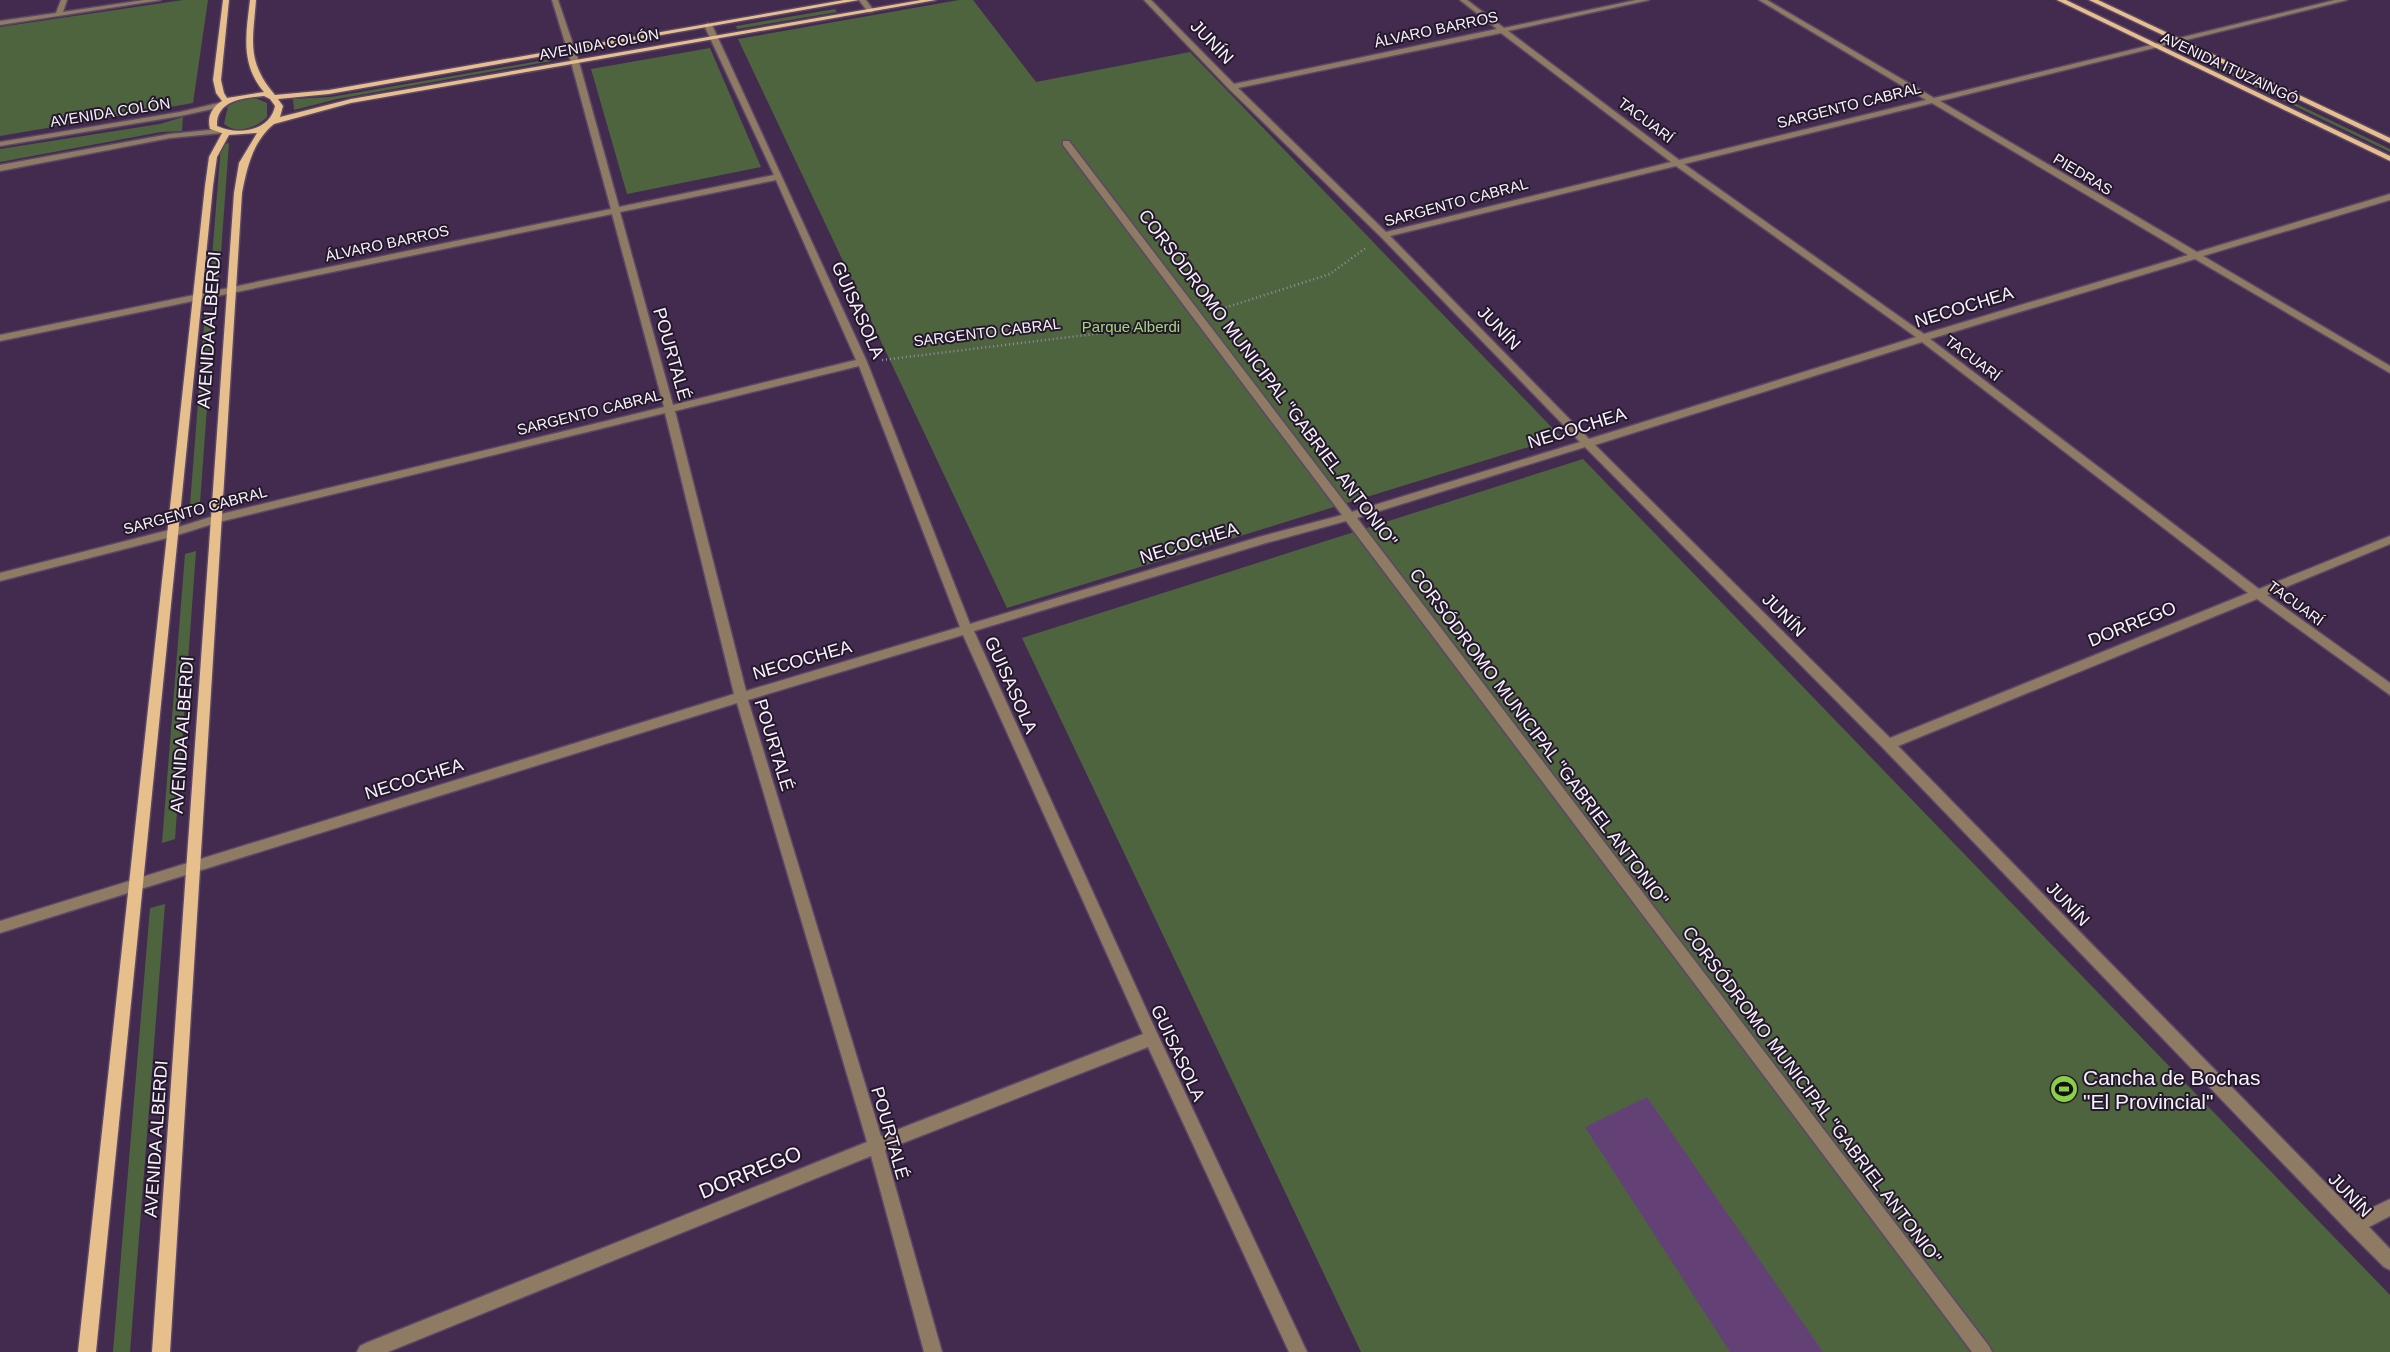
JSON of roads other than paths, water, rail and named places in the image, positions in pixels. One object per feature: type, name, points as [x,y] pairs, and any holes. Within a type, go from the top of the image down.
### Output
[{"type":"main road","points":[[223,132],[213,127],[212,121],[216,109],[225,103],[217,80],[226,0]]},
{"type":"main road","points":[[253,0],[248,55],[251,67],[263,87],[273,96],[279,106],[276,117],[268,124]]},
{"type":"main road","name":"AVENIDA COLÓN","points":[[225,103],[244,96],[329,92],[569,48],[856,0]]},
{"type":"main road","name":"AVENIDA COLÓN","points":[[223,132],[242,133],[351,101],[933,0]]},
{"type":"main road","name":"AVENIDA ITUZAINGÓ","points":[[2060,0],[2151,46],[2390,159]]},
{"type":"main road","name":"AVENIDA ITUZAINGÓ","points":[[2092,0],[2390,141]]},
{"type":"main road","name":"AVENIDA ALBERDI","points":[[161,1352],[238,193],[242,163],[268,124]]},
{"type":"main road","name":"AVENIDA ALBERDI","points":[[86,1352],[137,884],[171,534],[197,298],[213,157],[223,132]]},
{"type":"street","points":[[59,14],[64,0]]},
{"type":"street","points":[[0,23],[158,0]]},
{"type":"street","name":"POURTALÉ","points":[[555,0],[575,62],[669,408],[741,697],[876,1146],[933,1352]]},
{"type":"street","points":[[862,0],[870,11]]},
{"type":"street","name":"JUNÍN","points":[[1147,0],[1232,87],[1384,235],[1588,444],[1888,744],[2390,1261]]},
{"type":"street","name":"TACUARÍ","points":[[1463,0],[1676,162],[1923,338],[2258,594],[2390,690]]},
{"type":"street","name":"ÁLVARO BARROS","points":[[1232,87],[1646,0]]},
{"type":"street","name":"PIEDRAS","points":[[1762,0],[2390,370]]},
{"type":"street","name":"SARGENTO CABRAL","points":[[1384,235],[2344,0]]},
{"type":"street","name":"GUISASOLA","points":[[708,25],[862,362],[967,630],[1152,1038],[1298,1352]]},
{"type":"street","name":"AVENIDA COLÓN","points":[[0,144],[180,114],[225,103]]},
{"type":"street","name":"AVENIDA COLÓN","points":[[0,168],[170,136],[223,132]]},
{"type":"street","name":"CORSÓDROMO MUNICIPAL \"GABRIEL ANTONIO\"","points":[[1066,144],[1983,1352]]},
{"type":"street","name":"ÁLVARO BARROS","points":[[0,338],[779,177]]},
{"type":"street","name":"NECOCHEA","points":[[0,927],[741,697],[1263,540],[1349,517],[1923,338],[2197,257],[2390,197]]},
{"type":"street","name":"SARGENTO CABRAL","points":[[0,577],[171,534],[217,519],[862,362]]},
{"type":"street","name":"DORREGO","points":[[1888,744],[2390,540]]},
{"type":"street","name":"DORREGO","points":[[366,1352],[876,1146],[1152,1038]]},
{"type":"street","points":[[2355,1226],[2390,1207]]},
{"type":"place","name":"Cancha de Bochas \"El Provincial\"","points":[[2064,1089]]},
{"type":"park label","name":"Parque Alberdi","points":[[1131,326]]}]
